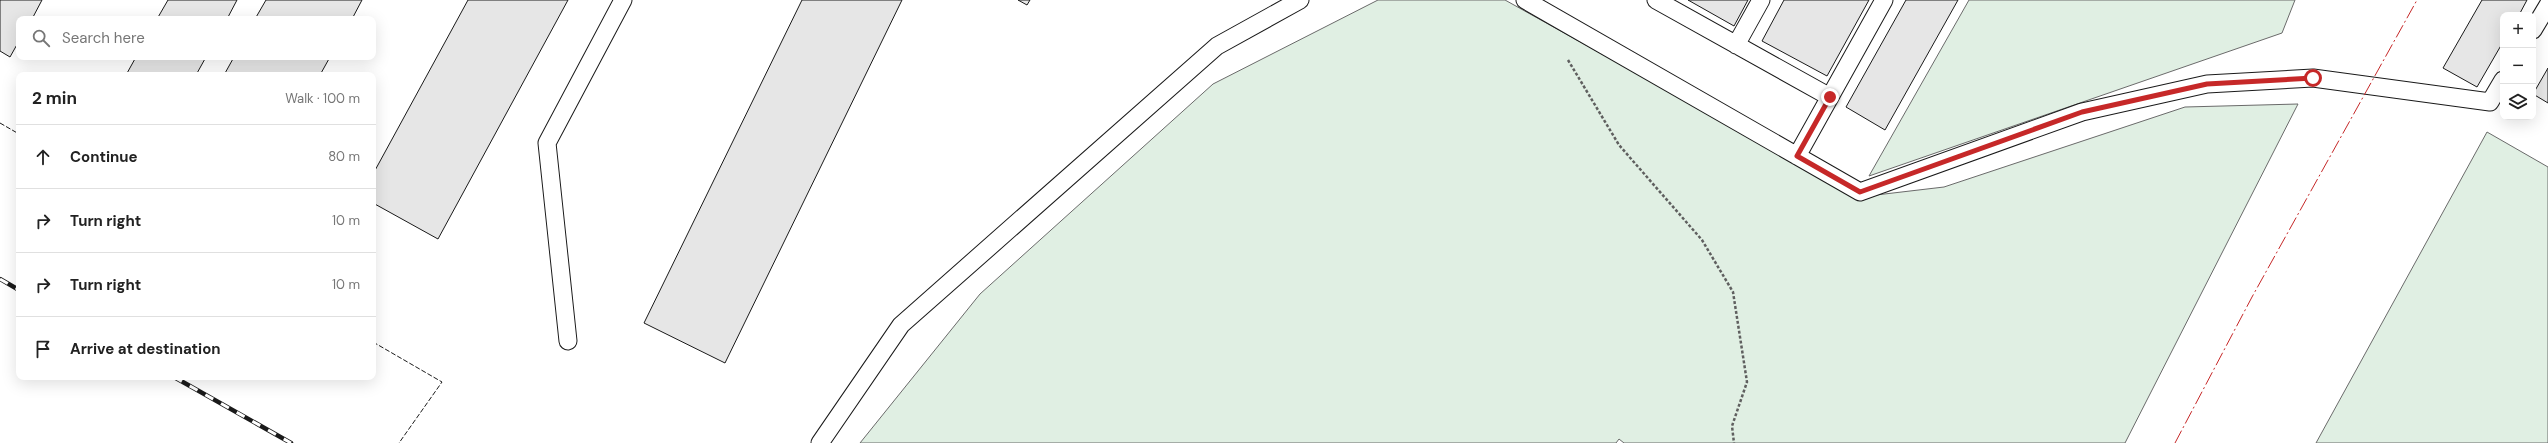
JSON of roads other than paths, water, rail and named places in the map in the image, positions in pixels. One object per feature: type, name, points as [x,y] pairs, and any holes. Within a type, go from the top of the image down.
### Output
[{"type":"lane","points":[[568,341],[547,143],[623,0]]},
{"type":"lane","points":[[820,443],[901,325],[1217,46],[1300,0]]},
{"type":"lane","points":[[1525,0],[1860,192],[2082,112],[2207,84],[2313,78],[2490,102],[2501,84]]},
{"type":"lane","points":[[1656,0],[1830,97]]},
{"type":"lane","points":[[1736,45],[1761,0]]},
{"type":"lane","points":[[1797,156],[1884,0]]},
{"type":"lane","points":[[2536,25],[2548,6]]},
{"type":"railway","points":[[0,279],[16,288]]},
{"type":"railway","points":[[179,380],[291,443]]}]
